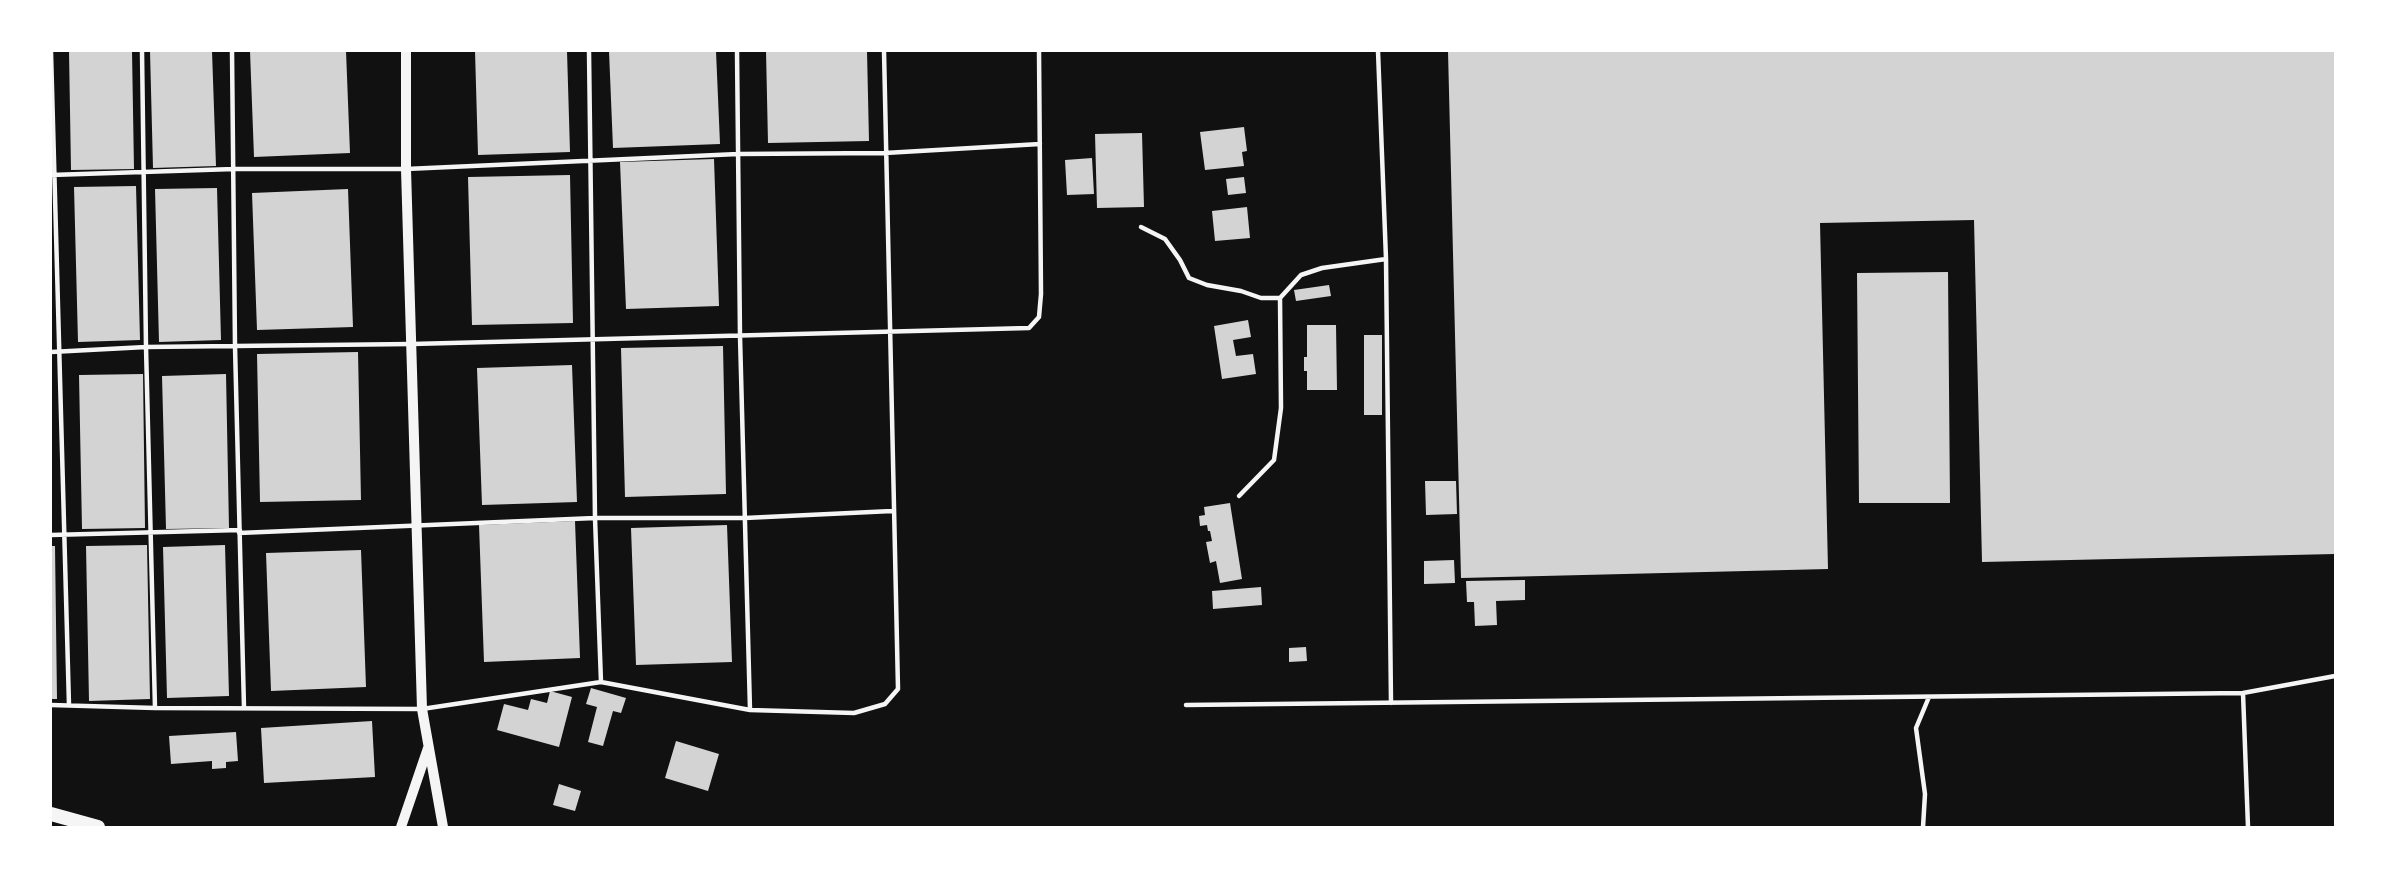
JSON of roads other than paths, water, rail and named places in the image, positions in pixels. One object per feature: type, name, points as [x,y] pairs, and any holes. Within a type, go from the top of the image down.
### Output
[{"type":"highway","points":[[51,814],[98,827]]},
{"type":"street","points":[[406,51],[406,169],[422,709],[443,827]]},
{"type":"street","points":[[401,827],[429,745]]},
{"type":"lane","points":[[51,51],[52,175],[66,534],[69,705]]},
{"type":"lane","points":[[142,51],[146,347],[156,708]]},
{"type":"lane","points":[[232,51],[235,346],[244,708]]},
{"type":"lane","points":[[589,51],[595,518],[601,682]]},
{"type":"lane","points":[[737,51],[740,335],[750,710]]},
{"type":"lane","points":[[51,705],[422,709],[601,682],[750,710],[854,713],[885,704],[898,690],[892,511],[891,332],[884,153],[884,51]]},
{"type":"lane","points":[[51,352],[146,347],[412,344],[1029,328],[1039,317],[1041,294],[1039,51]]},
{"type":"lane","points":[[1378,51],[1386,258],[1391,703]]},
{"type":"lane","points":[[52,175],[234,169],[406,169],[738,154],[884,153],[1040,144]]},
{"type":"lane","points":[[1142,228],[1165,239],[1189,278],[1261,298],[1280,298]]},
{"type":"lane","points":[[1239,496],[1274,460],[1281,408],[1280,298],[1301,275],[1322,268],[1386,258]]},
{"type":"lane","points":[[51,535],[239,532],[595,518],[745,518],[892,511]]},
{"type":"lane","points":[[1186,705],[2243,694],[2335,676]]},
{"type":"lane","points":[[2243,694],[2248,827]]},
{"type":"lane","points":[[1923,827],[1925,794],[1916,728],[1929,697]]}]
